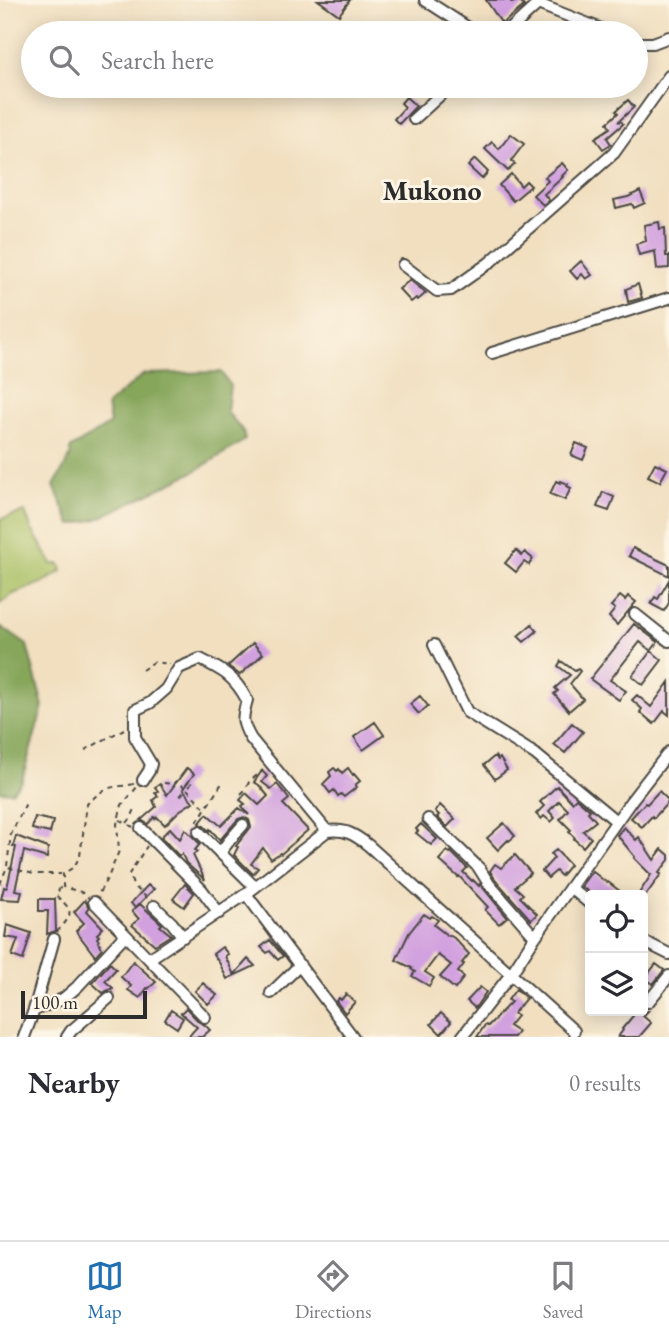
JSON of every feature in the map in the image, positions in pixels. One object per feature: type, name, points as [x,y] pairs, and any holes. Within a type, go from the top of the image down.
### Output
[{"type":"street","points":[[425,0],[457,21]]},
{"type":"street","points":[[519,21],[538,4],[581,21]]},
{"type":"street","points":[[648,43],[669,37]]},
{"type":"street","points":[[402,265],[437,291],[451,290],[489,263],[614,153],[669,76]]},
{"type":"street","points":[[414,119],[437,98]]},
{"type":"street","points":[[492,354],[669,298]]},
{"type":"street","points":[[635,614],[669,641]]},
{"type":"street","points":[[434,645],[467,712],[535,754],[616,821]]},
{"type":"street","points":[[142,780],[151,764],[135,737],[135,710],[150,703],[166,688],[178,668],[200,659],[219,668],[238,683],[247,700],[242,719],[244,727],[327,831]]},
{"type":"street","points":[[462,1037],[511,974],[616,821],[669,752]]},
{"type":"street","points":[[428,819],[479,868],[489,884],[535,937]]},
{"type":"street","points":[[220,853],[243,825]]},
{"type":"street","points":[[141,828],[202,891],[219,913]]},
{"type":"street","points":[[149,959],[251,891],[327,831],[337,830],[354,834],[368,845],[574,1031]]},
{"type":"street","points":[[199,832],[251,891],[300,965],[353,1037]]},
{"type":"street","points":[[570,887],[585,900]]},
{"type":"street","points":[[94,902],[205,1017]]},
{"type":"street","points":[[154,906],[183,937]]},
{"type":"street","points":[[34,1010],[63,999],[125,935]]},
{"type":"street","points":[[24,1037],[54,939]]},
{"type":"street","points":[[648,944],[669,954]]},
{"type":"street","points":[[271,993],[300,965]]},
{"type":"street","points":[[648,1002],[669,976]]},
{"type":"street","points":[[67,1037],[109,998]]},
{"type":"path","points":[[142,670],[154,662],[172,664],[178,668]]},
{"type":"path","points":[[85,750],[134,724]]},
{"type":"path","points":[[241,794],[249,782],[271,763]]},
{"type":"path","points":[[63,887],[80,892],[94,902],[119,850],[117,824],[122,805],[142,780]]},
{"type":"path","points":[[7,867],[34,874],[62,874],[74,867],[80,856],[87,804],[108,788],[134,785],[142,780]]},
{"type":"path","points":[[180,796],[193,780]]},
{"type":"path","points":[[199,832],[195,825],[224,780]]},
{"type":"path","points":[[164,783],[173,784],[176,781],[206,808]]},
{"type":"path","points":[[0,884],[2,873],[7,867],[11,834],[26,803]]},
{"type":"path","points":[[126,823],[136,807]]},
{"type":"path","points":[[118,819],[135,829],[141,828]]},
{"type":"path","points":[[152,839],[129,874],[133,885],[154,906]]},
{"type":"path","points":[[62,874],[63,887]]},
{"type":"path","points":[[54,939],[57,931],[70,917],[70,912],[57,895],[63,887]]},
{"type":"green space","points":[[221,372],[230,385],[227,412],[243,431],[245,440],[197,470],[97,519],[71,525],[54,486],[71,455],[70,449],[110,424],[107,405],[144,374]]},
{"type":"green space","points":[[25,512],[52,564],[60,564],[62,571],[44,582],[13,594],[0,604],[0,519]]},
{"type":"green space","points":[[0,626],[27,645],[43,706],[22,780],[12,792],[0,791]]},
{"type":"building","points":[[318,0],[350,0],[339,15]]},
{"type":"building","points":[[486,0],[510,0],[512,3],[519,0],[524,6],[506,21],[500,21]]},
{"type":"building","points":[[407,98],[416,106],[399,124],[394,119],[405,107],[401,103]]},
{"type":"building","points":[[628,100],[634,107],[618,122],[623,124],[607,138],[611,144],[603,149],[595,138],[610,128],[607,123]]},
{"type":"building","points":[[511,134],[524,144],[511,161],[515,164],[508,171],[485,149],[492,142],[499,149]]},
{"type":"building","points":[[475,159],[488,172],[482,179],[468,166]]},
{"type":"building","points":[[562,163],[568,170],[544,194],[549,200],[543,205],[533,195],[548,181],[545,177]]},
{"type":"building","points":[[511,174],[521,186],[526,181],[531,186],[513,201],[499,185]]},
{"type":"building","points":[[640,191],[645,203],[634,208],[632,204],[616,208],[614,200]]},
{"type":"building","points":[[659,222],[660,229],[665,228],[669,268],[657,269],[655,251],[639,255],[636,244],[646,241],[644,225]]},
{"type":"building","points":[[581,261],[592,275],[586,279],[582,274],[577,279],[570,271]]},
{"type":"building","points":[[410,280],[426,293],[411,302],[399,289]]},
{"type":"building","points":[[638,284],[642,298],[628,302],[626,289]]},
{"type":"building","points":[[576,443],[588,448],[583,460],[571,455]]},
{"type":"building","points":[[655,463],[667,469],[660,482],[648,476]]},
{"type":"building","points":[[556,481],[568,484],[571,488],[565,500],[550,494]]},
{"type":"building","points":[[603,492],[614,497],[609,511],[597,507]]},
{"type":"building","points":[[633,548],[669,565],[669,576],[629,556]]},
{"type":"building","points":[[516,550],[522,556],[525,552],[533,559],[529,565],[524,562],[516,572],[505,563]]},
{"type":"building","points":[[669,580],[669,603],[664,611],[651,604],[655,597],[658,599]]},
{"type":"building","points":[[620,596],[625,600],[628,596],[636,602],[617,625],[609,617],[615,609],[611,606]]},
{"type":"building","points":[[532,624],[537,631],[524,642],[518,636]]},
{"type":"building","points":[[634,624],[658,642],[651,651],[640,642],[610,680],[626,691],[619,700],[590,679]]},
{"type":"building","points":[[253,643],[263,654],[240,675],[228,666]]},
{"type":"building","points":[[651,651],[662,660],[643,685],[632,676]]},
{"type":"building","points":[[561,661],[575,671],[580,671],[570,684],[583,699],[569,711],[554,694],[558,691],[555,688],[570,675],[558,666]]},
{"type":"building","points":[[669,682],[669,715],[664,711],[654,724],[640,712],[642,709],[632,700],[637,695],[651,707]]},
{"type":"building","points":[[420,696],[428,706],[419,714],[410,704]]},
{"type":"building","points":[[375,722],[384,735],[363,750],[354,737]]},
{"type":"building","points":[[572,723],[583,732],[565,753],[554,744]]},
{"type":"building","points":[[495,756],[498,760],[500,758],[507,770],[495,779],[484,765]]},
{"type":"building","points":[[187,768],[194,774],[183,789],[193,802],[165,825],[157,817],[148,824],[141,820],[156,807],[153,800],[158,796],[155,793],[158,791],[155,787],[160,784],[167,795]]},
{"type":"building","points":[[334,768],[342,773],[348,768],[360,781],[355,785],[357,787],[344,797],[341,794],[338,796],[334,790],[330,793],[323,784]]},
{"type":"building","points":[[262,771],[267,776],[262,782],[271,789],[277,784],[289,799],[283,804],[308,830],[281,854],[271,859],[263,848],[251,864],[258,868],[253,874],[234,855],[238,847],[236,846],[251,827],[249,820],[244,817],[238,819],[220,840],[210,829],[209,831],[199,824],[207,814],[221,826],[239,808],[249,815],[242,806],[245,804],[240,800],[246,793],[259,805],[268,796],[254,782]]},
{"type":"building","points":[[557,786],[572,802],[576,798],[590,810],[588,812],[596,821],[583,831],[591,838],[583,847],[560,819],[568,810],[559,801],[549,811],[555,818],[551,822],[536,814],[544,806],[540,802]]},
{"type":"building","points":[[659,791],[669,801],[642,827],[631,818]]},
{"type":"building","points":[[440,805],[455,819],[447,827],[435,811]]},
{"type":"building","points":[[35,817],[53,821],[50,833],[32,829]]},
{"type":"building","points":[[504,823],[515,836],[498,850],[487,838]]},
{"type":"building","points":[[421,824],[437,839],[431,845],[416,833]]},
{"type":"building","points":[[624,827],[636,840],[639,837],[654,860],[662,849],[669,855],[669,860],[648,892],[641,890],[651,875],[617,835]]},
{"type":"building","points":[[170,828],[180,839],[185,829],[200,844],[193,855],[205,880],[186,863],[182,854],[179,856],[161,837]]},
{"type":"building","points":[[16,836],[48,848],[47,858],[24,851],[15,890],[22,891],[20,900],[1,899],[4,887],[7,888]]},
{"type":"building","points":[[556,850],[570,865],[561,876],[556,871],[548,878],[542,871],[554,858],[551,854]]},
{"type":"building","points":[[447,851],[467,868],[463,872],[479,886],[480,884],[507,917],[499,924],[485,910],[488,907],[459,876],[439,860]]},
{"type":"building","points":[[515,855],[531,873],[515,887],[523,894],[520,897],[537,914],[531,920],[490,871],[495,864],[501,868]]},
{"type":"building","points":[[592,871],[618,890],[586,890],[581,886]]},
{"type":"building","points":[[185,884],[194,893],[184,907],[173,899]]},
{"type":"building","points":[[148,885],[154,889],[135,908],[131,903]]},
{"type":"building","points":[[39,899],[55,899],[56,931],[47,934],[48,911],[39,911]]},
{"type":"building","points":[[85,900],[89,908],[87,911],[103,928],[97,934],[102,948],[95,956],[76,931],[84,923],[74,912]]},
{"type":"building","points":[[140,904],[171,935],[155,945],[132,925],[139,919],[132,911]]},
{"type":"building","points":[[424,914],[438,920],[434,925],[454,938],[469,954],[458,972],[464,977],[455,989],[440,977],[451,965],[438,955],[425,972],[434,978],[429,986],[412,976],[415,972],[412,968],[396,960],[409,933]]},
{"type":"building","points":[[7,925],[31,933],[23,960],[12,956],[18,939],[5,937]]},
{"type":"building","points":[[270,940],[283,956],[278,960],[270,951],[267,953],[261,947]]},
{"type":"building","points":[[222,947],[228,954],[225,956],[234,975],[248,959],[255,966],[227,979],[213,954]]},
{"type":"building","points":[[133,961],[156,982],[147,988],[140,998],[128,990],[131,986],[121,977]]},
{"type":"building","points":[[110,963],[116,969],[105,981],[113,988],[103,993],[92,983]]},
{"type":"building","points":[[656,964],[664,970],[653,984],[648,980],[648,974]]},
{"type":"building","points":[[203,983],[217,995],[208,1004],[195,991]]},
{"type":"building","points":[[480,987],[486,992],[475,1008],[467,1001]]},
{"type":"building","points":[[516,989],[526,998],[514,1013],[517,1016],[509,1026],[518,1032],[514,1037],[477,1037],[485,1025],[488,1026],[511,1002],[508,1000]]},
{"type":"building","points":[[346,994],[355,1002],[345,1013],[336,1001]]},
{"type":"building","points":[[186,1008],[210,1030],[202,1037],[188,1037],[197,1027],[181,1013]]},
{"type":"building","points":[[171,1010],[183,1018],[177,1028],[165,1020]]},
{"type":"building","points":[[441,1013],[451,1022],[441,1034],[431,1024]]},
{"type":"building","points":[[633,1016],[643,1016],[651,1023],[639,1037],[618,1037]]},
{"type":"district","name":"Mukono","points":[[432,190]]}]
